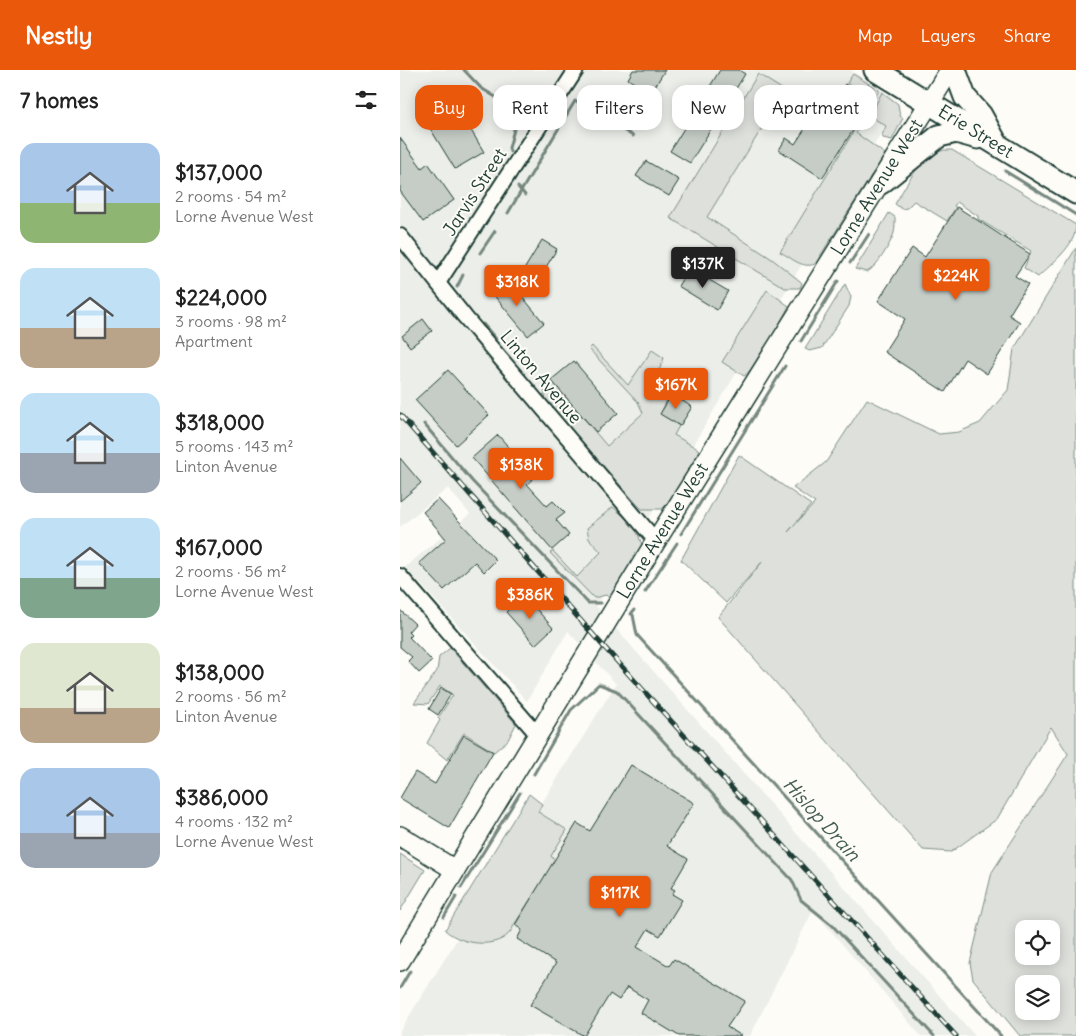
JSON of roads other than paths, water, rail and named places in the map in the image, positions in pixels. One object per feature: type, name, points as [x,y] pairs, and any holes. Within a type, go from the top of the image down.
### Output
[{"type":"main road","name":"Erie Street","points":[[875,70],[1076,193]]},
{"type":"main road","name":"Lorne Avenue West","points":[[400,962],[656,541],[950,70]]},
{"type":"main road","points":[[955,70],[965,97],[981,115],[997,144]]},
{"type":"main road","points":[[881,183],[939,136],[956,132],[997,144]]},
{"type":"main road","points":[[400,836],[455,870]]},
{"type":"street","name":"Jarvis Street","points":[[438,283],[576,70]]},
{"type":"street","name":"Linton Avenue","points":[[400,236],[656,541]]},
{"type":"street","points":[[400,576],[538,734]]},
{"type":"waterway","points":[[464,70],[481,88],[517,110],[509,148],[510,152]]},
{"type":"waterway","points":[[508,213],[575,101],[633,136]]},
{"type":"waterway","points":[[1005,171],[1076,215]]},
{"type":"waterway","points":[[518,187],[525,195]]},
{"type":"waterway","points":[[480,253],[495,231]]},
{"type":"waterway","points":[[850,263],[869,234]]},
{"type":"waterway","points":[[457,287],[463,275]]},
{"type":"waterway","points":[[801,341],[838,281]]},
{"type":"waterway","points":[[483,324],[496,339]]},
{"type":"waterway","points":[[681,534],[785,366]]},
{"type":"waterway","name":"Hislop Drain","points":[[424,424],[472,481],[588,603],[601,603]]},
{"type":"waterway","points":[[645,592],[677,543]]},
{"type":"waterway","name":"Hislop Drain","points":[[631,614],[634,610]]},
{"type":"waterway","name":"Hislop Drain","points":[[633,615],[637,635],[1001,1036]]},
{"type":"waterway","points":[[534,774],[571,710],[599,684],[617,691],[792,880],[801,900],[832,925],[934,1036]]},
{"type":"waterway","points":[[461,888],[520,793]]},
{"type":"waterway","points":[[444,917],[456,897]]},
{"type":"waterway","points":[[400,988],[410,971]]},
{"type":"railway","points":[[400,415],[596,638],[956,1036]]}]
